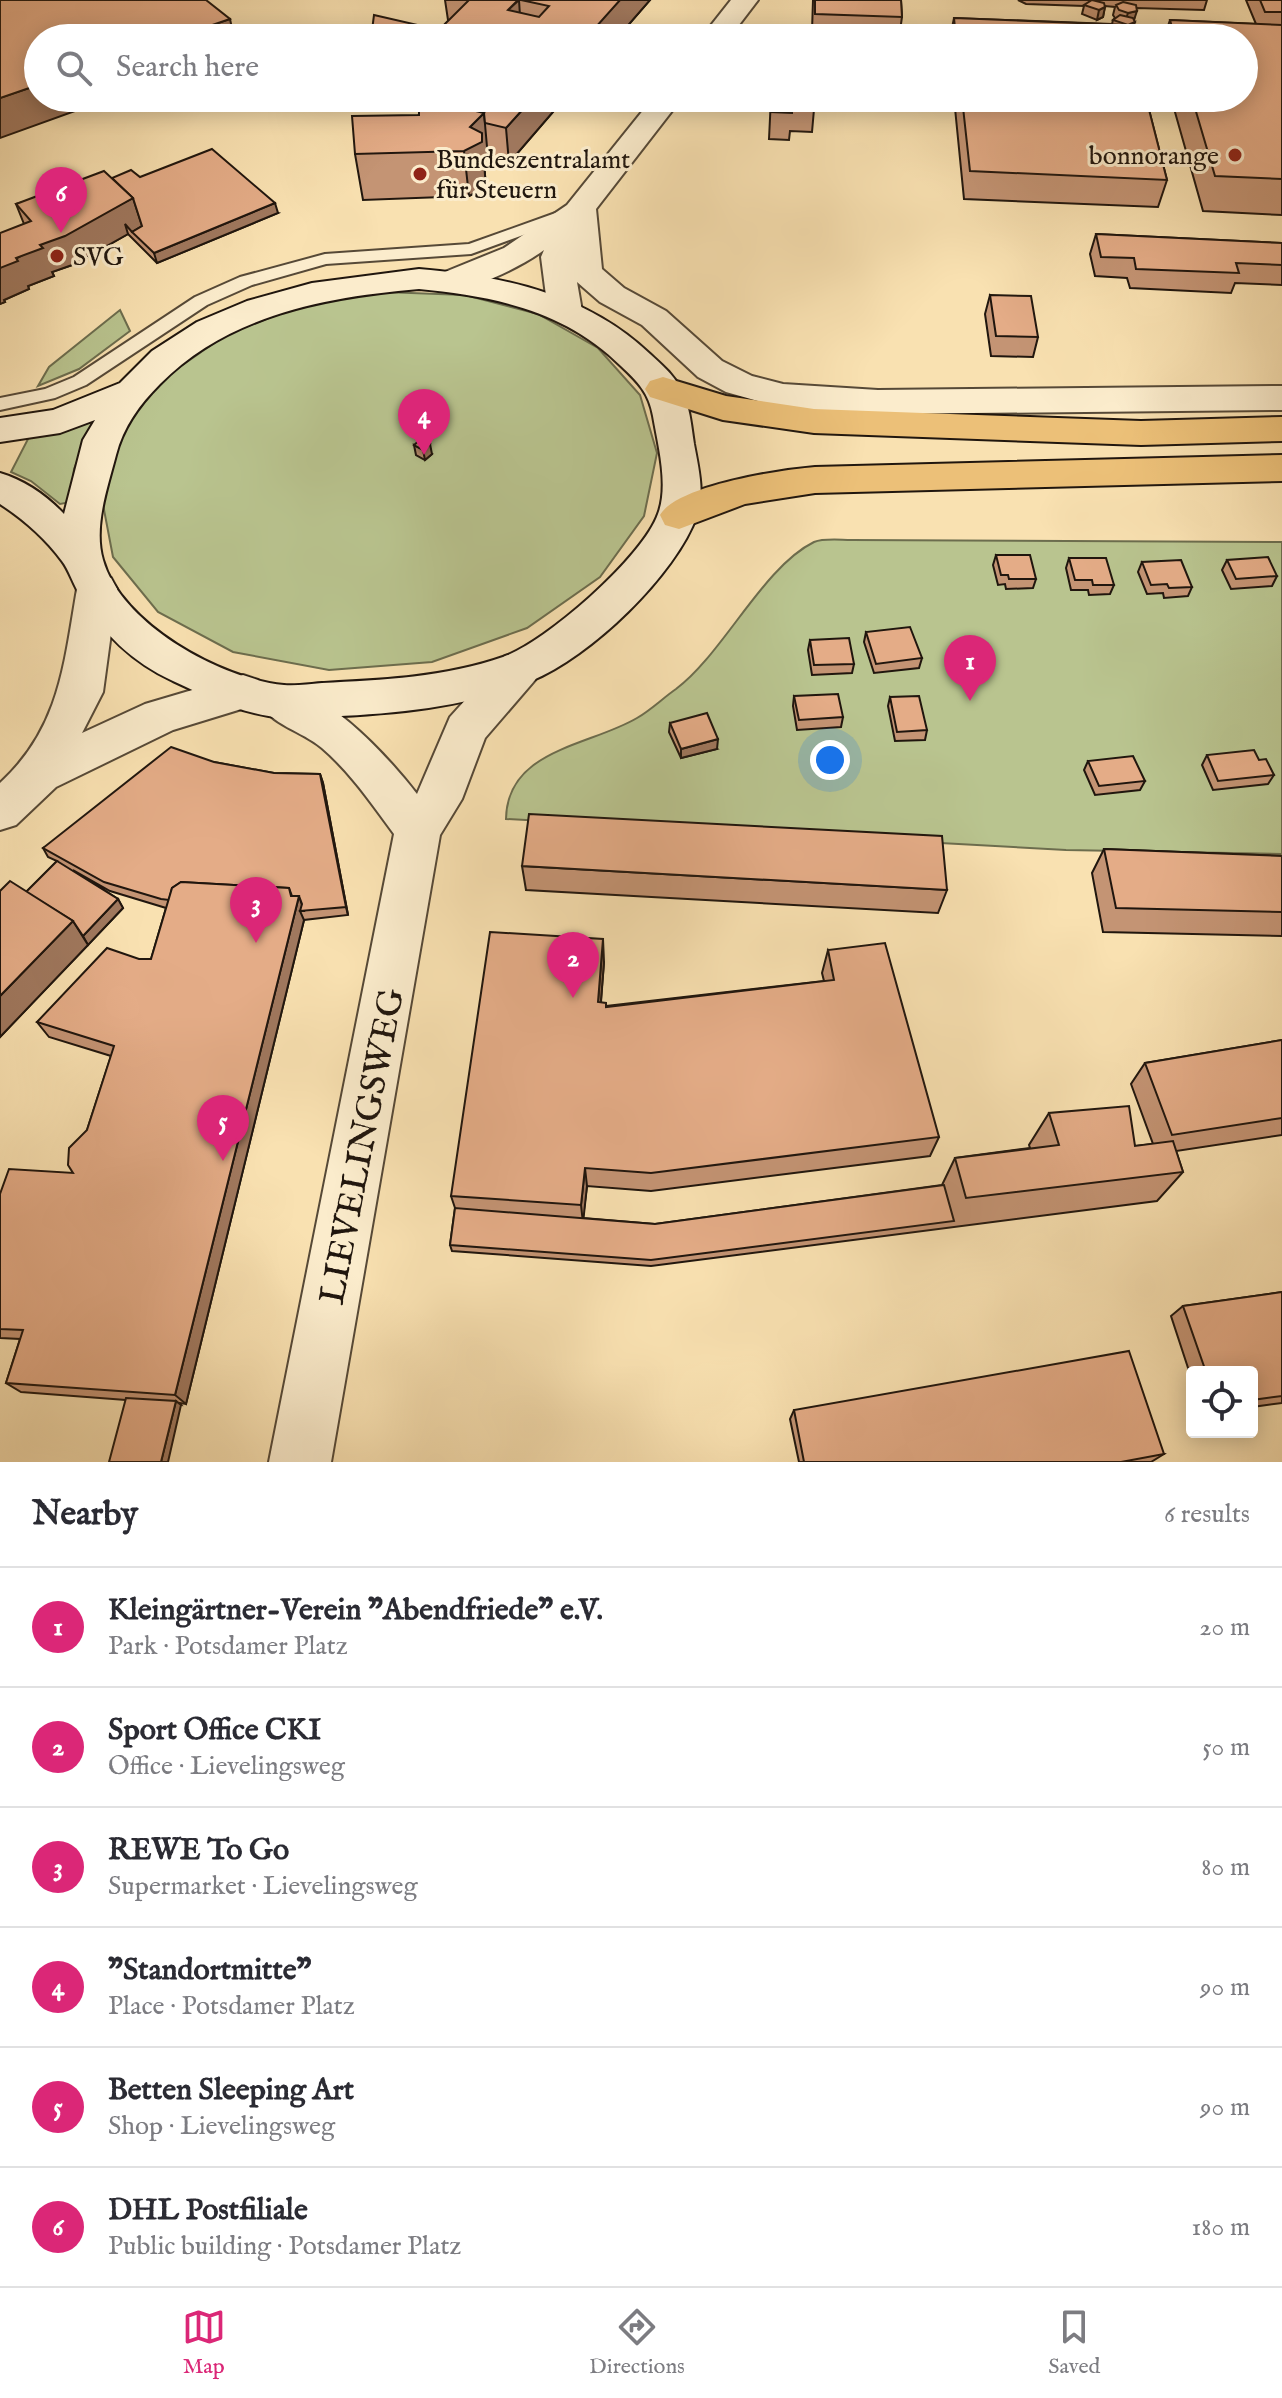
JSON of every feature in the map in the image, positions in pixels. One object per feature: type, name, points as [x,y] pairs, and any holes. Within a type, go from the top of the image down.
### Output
[{"type":"highway","points":[[663,389],[723,408],[814,421],[1141,433],[1282,429]]},
{"type":"highway","points":[[679,515],[724,494],[766,484],[815,480],[1282,468]]},
{"type":"street","points":[[726,24],[745,0]]},
{"type":"street","points":[[565,311],[557,257],[580,208],[657,112]]},
{"type":"street","points":[[435,280],[516,255],[580,208]]},
{"type":"street","points":[[580,208],[586,272],[612,295],[654,318],[710,369],[739,384],[783,396],[878,402],[1282,398]]},
{"type":"street","points":[[0,811],[40,774],[160,716],[262,697],[368,699],[435,691],[520,668],[594,619],[647,564],[679,515],[679,464],[663,389],[637,359],[608,334],[565,311],[519,293],[435,280],[365,282],[308,292],[162,342],[100,438],[90,470],[89,572],[81,692],[40,774]]},
{"type":"street","points":[[6,411],[60,421],[129,392]]},
{"type":"street","points":[[0,486],[37,510],[89,572],[130,633],[175,664],[262,697],[337,735],[378,777],[418,830]]},
{"type":"street","name":"LIEVELINGSWEG","points":[[300,1462],[418,830],[439,799],[466,729],[520,668]]},
{"type":"lane","points":[[6,411],[80,381],[162,342],[201,301],[246,281],[325,259],[471,249],[580,208]]},
{"type":"lane","points":[[394,255],[435,280]]},
{"type":"green space","points":[[384,292],[465,295],[538,314],[598,348],[640,395],[657,453],[644,516],[600,577],[527,628],[432,662],[329,670],[233,652],[158,612],[113,557],[101,494],[119,432],[164,378],[227,334],[303,305]]},
{"type":"green space","points":[[120,310],[130,331],[79,369],[38,386],[49,367]]},
{"type":"green space","points":[[94,420],[74,469],[71,502],[60,504],[31,481],[11,472],[29,437]]},
{"type":"green space","points":[[814,542],[1282,542],[1282,854],[1066,850],[506,819],[510,796],[520,778],[535,764],[637,718],[676,689],[710,655],[760,590],[795,554]]},
{"type":"building","points":[[0,0],[206,0],[230,19],[215,24],[24,24],[24,90],[0,98]]},
{"type":"building","points":[[469,0],[518,0],[508,10],[539,17],[549,6],[521,0],[620,0],[599,24],[445,24]]},
{"type":"building","points":[[815,0],[901,0],[902,17],[815,14]]},
{"type":"building","points":[[1092,0],[1104,3],[1105,7],[1099,10],[1084,5]]},
{"type":"building","points":[[1260,0],[1282,0],[1282,12],[1265,12]]},
{"type":"building","points":[[1123,2],[1136,5],[1137,11],[1128,13],[1119,10],[1116,5]]},
{"type":"building","points":[[374,15],[413,24],[373,24]]},
{"type":"building","points":[[1120,15],[1133,18],[1135,22],[1125,24],[1113,20]]},
{"type":"building","points":[[954,18],[1102,24],[955,24]]},
{"type":"building","points":[[1170,20],[1282,25],[1282,179],[1215,176],[1196,112],[1258,112],[1258,24],[1171,24]]},
{"type":"building","points":[[419,112],[484,113],[470,127],[482,133],[482,142],[464,151],[355,154],[352,116],[419,115]]},
{"type":"building","points":[[480,112],[520,112],[506,128],[485,123],[484,113]]},
{"type":"building","points":[[964,112],[1150,112],[1167,180],[970,171]]},
{"type":"building","points":[[212,149],[275,203],[154,253],[132,232],[142,226],[133,198],[112,178],[131,170],[140,177]]},
{"type":"building","points":[[104,171],[133,198],[0,268],[0,233],[31,221],[16,204]]},
{"type":"building","points":[[1096,234],[1282,243],[1282,265],[1236,263],[1239,273],[1136,269],[1134,258],[1101,257]]},
{"type":"building","points":[[990,295],[1031,296],[1038,337],[996,336]]},
{"type":"building","points":[[421,439],[430,444],[423,450],[414,445]]},
{"type":"building","points":[[996,555],[1030,555],[1036,579],[1009,579],[1008,575],[1001,575]]},
{"type":"building","points":[[1268,557],[1277,576],[1236,579],[1227,560]]},
{"type":"building","points":[[1069,558],[1106,558],[1114,585],[1093,585],[1092,580],[1075,580]]},
{"type":"building","points":[[1181,560],[1192,587],[1151,585],[1142,562]]},
{"type":"building","points":[[910,627],[922,658],[876,664],[866,632]]},
{"type":"building","points":[[849,638],[854,664],[814,665],[810,640]]},
{"type":"building","points":[[838,694],[843,717],[799,720],[794,696]]},
{"type":"building","points":[[919,696],[927,730],[897,732],[890,697]]},
{"type":"building","points":[[707,713],[718,739],[681,749],[670,723]]},
{"type":"building","points":[[171,747],[214,762],[274,773],[320,774],[346,907],[300,911],[302,904],[299,896],[292,896],[289,888],[181,882],[172,888],[169,900],[161,899],[104,882],[43,848]]},
{"type":"building","points":[[1254,750],[1259,760],[1266,759],[1274,775],[1218,781],[1207,755]]},
{"type":"building","points":[[1133,756],[1145,781],[1099,786],[1088,761]]},
{"type":"building","points":[[529,814],[942,836],[947,890],[522,866]]},
{"type":"building","points":[[1104,849],[1282,856],[1282,912],[1116,908]]},
{"type":"building","points":[[57,861],[118,899],[83,936],[73,921],[26,892]]},
{"type":"building","points":[[10,881],[73,921],[0,996],[0,891]]},
{"type":"building","points":[[181,882],[289,888],[291,896],[299,896],[175,1395],[6,1383],[23,1330],[0,1329],[0,1194],[9,1169],[73,1173],[68,1165],[69,1148],[87,1130],[114,1046],[37,1022],[107,948],[139,959],[151,959],[172,888]]},
{"type":"building","points":[[490,932],[603,939],[598,1002],[606,1003],[606,1007],[834,980],[828,950],[885,943],[939,1137],[651,1173],[585,1168],[581,1205],[451,1196]]},
{"type":"building","points":[[1282,1040],[1282,1118],[1172,1135],[1145,1063]]},
{"type":"building","points":[[1129,1106],[1135,1146],[1173,1141],[1183,1172],[966,1198],[955,1158],[1059,1145],[1049,1113]]},
{"type":"building","points":[[944,1185],[954,1221],[651,1260],[450,1245],[455,1208],[655,1224]]},
{"type":"building","points":[[1282,1292],[1282,1396],[1258,1399],[1258,1366],[1204,1366],[1183,1306]]},
{"type":"building","points":[[1129,1351],[1164,1454],[1121,1462],[804,1462],[794,1410]]},
{"type":"building","points":[[126,1398],[176,1401],[161,1462],[109,1462]]},
{"type":"place","name":"bonnorange","points":[[1235,155]]},
{"type":"place","name":"Bundeszentralamt für Steuern","points":[[420,174]]},
{"type":"place","name":"DHL Postfiliale","points":[[61,233]]},
{"type":"place","name":"SVG","points":[[57,256]]},
{"type":"place","name":"\"Standortmitte\"","points":[[424,455]]},
{"type":"place","name":"Kleingärtner-Verein \"Abendfriede\" e.V.","points":[[970,701]]},
{"type":"place","name":"REWE To Go","points":[[256,943]]},
{"type":"place","name":"Sport Office CKI","points":[[573,998]]},
{"type":"place","name":"Betten Sleeping Art","points":[[223,1161]]}]
